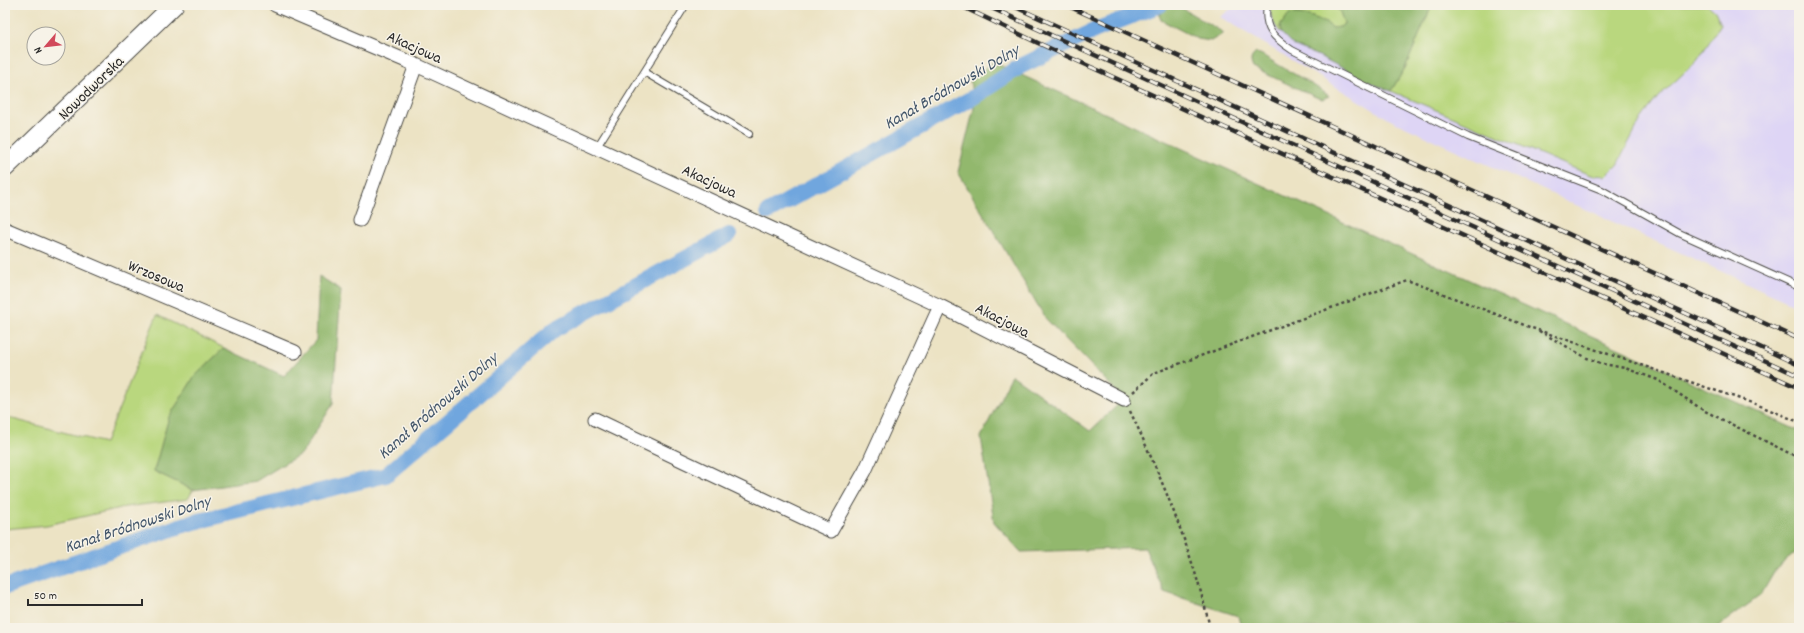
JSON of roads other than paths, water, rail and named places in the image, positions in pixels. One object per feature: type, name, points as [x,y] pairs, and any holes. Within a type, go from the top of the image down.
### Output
[{"type":"main road","name":"Nowodworska","points":[[5,168],[174,5]]},
{"type":"street","name":"Akacjowa","points":[[275,5],[416,65],[940,306],[1124,400]]},
{"type":"street","points":[[360,220],[416,65]]},
{"type":"street","name":"Wrzosowa","points":[[5,229],[295,352]]},
{"type":"street","points":[[595,419],[831,531],[865,471],[940,306]]},
{"type":"lane","points":[[597,147],[686,5]]},
{"type":"lane","points":[[1267,5],[1266,17],[1274,38],[1292,50],[1468,137],[1602,190],[1679,233],[1799,287]]},
{"type":"lane","points":[[644,72],[749,134]]},
{"type":"waterway","name":"Kanał Bródnowski Dolny","points":[[768,212],[972,98],[1021,66],[1098,29],[1160,5]]},
{"type":"waterway","name":"Kanał Bródnowski Dolny","points":[[5,587],[186,524],[386,475],[555,329],[729,235]]},
{"type":"railway","points":[[959,5],[1038,43],[1799,388]]},
{"type":"railway","points":[[985,5],[1799,376]]},
{"type":"railway","points":[[1011,5],[1799,365]]},
{"type":"railway","points":[[1066,5],[1799,339]]}]
